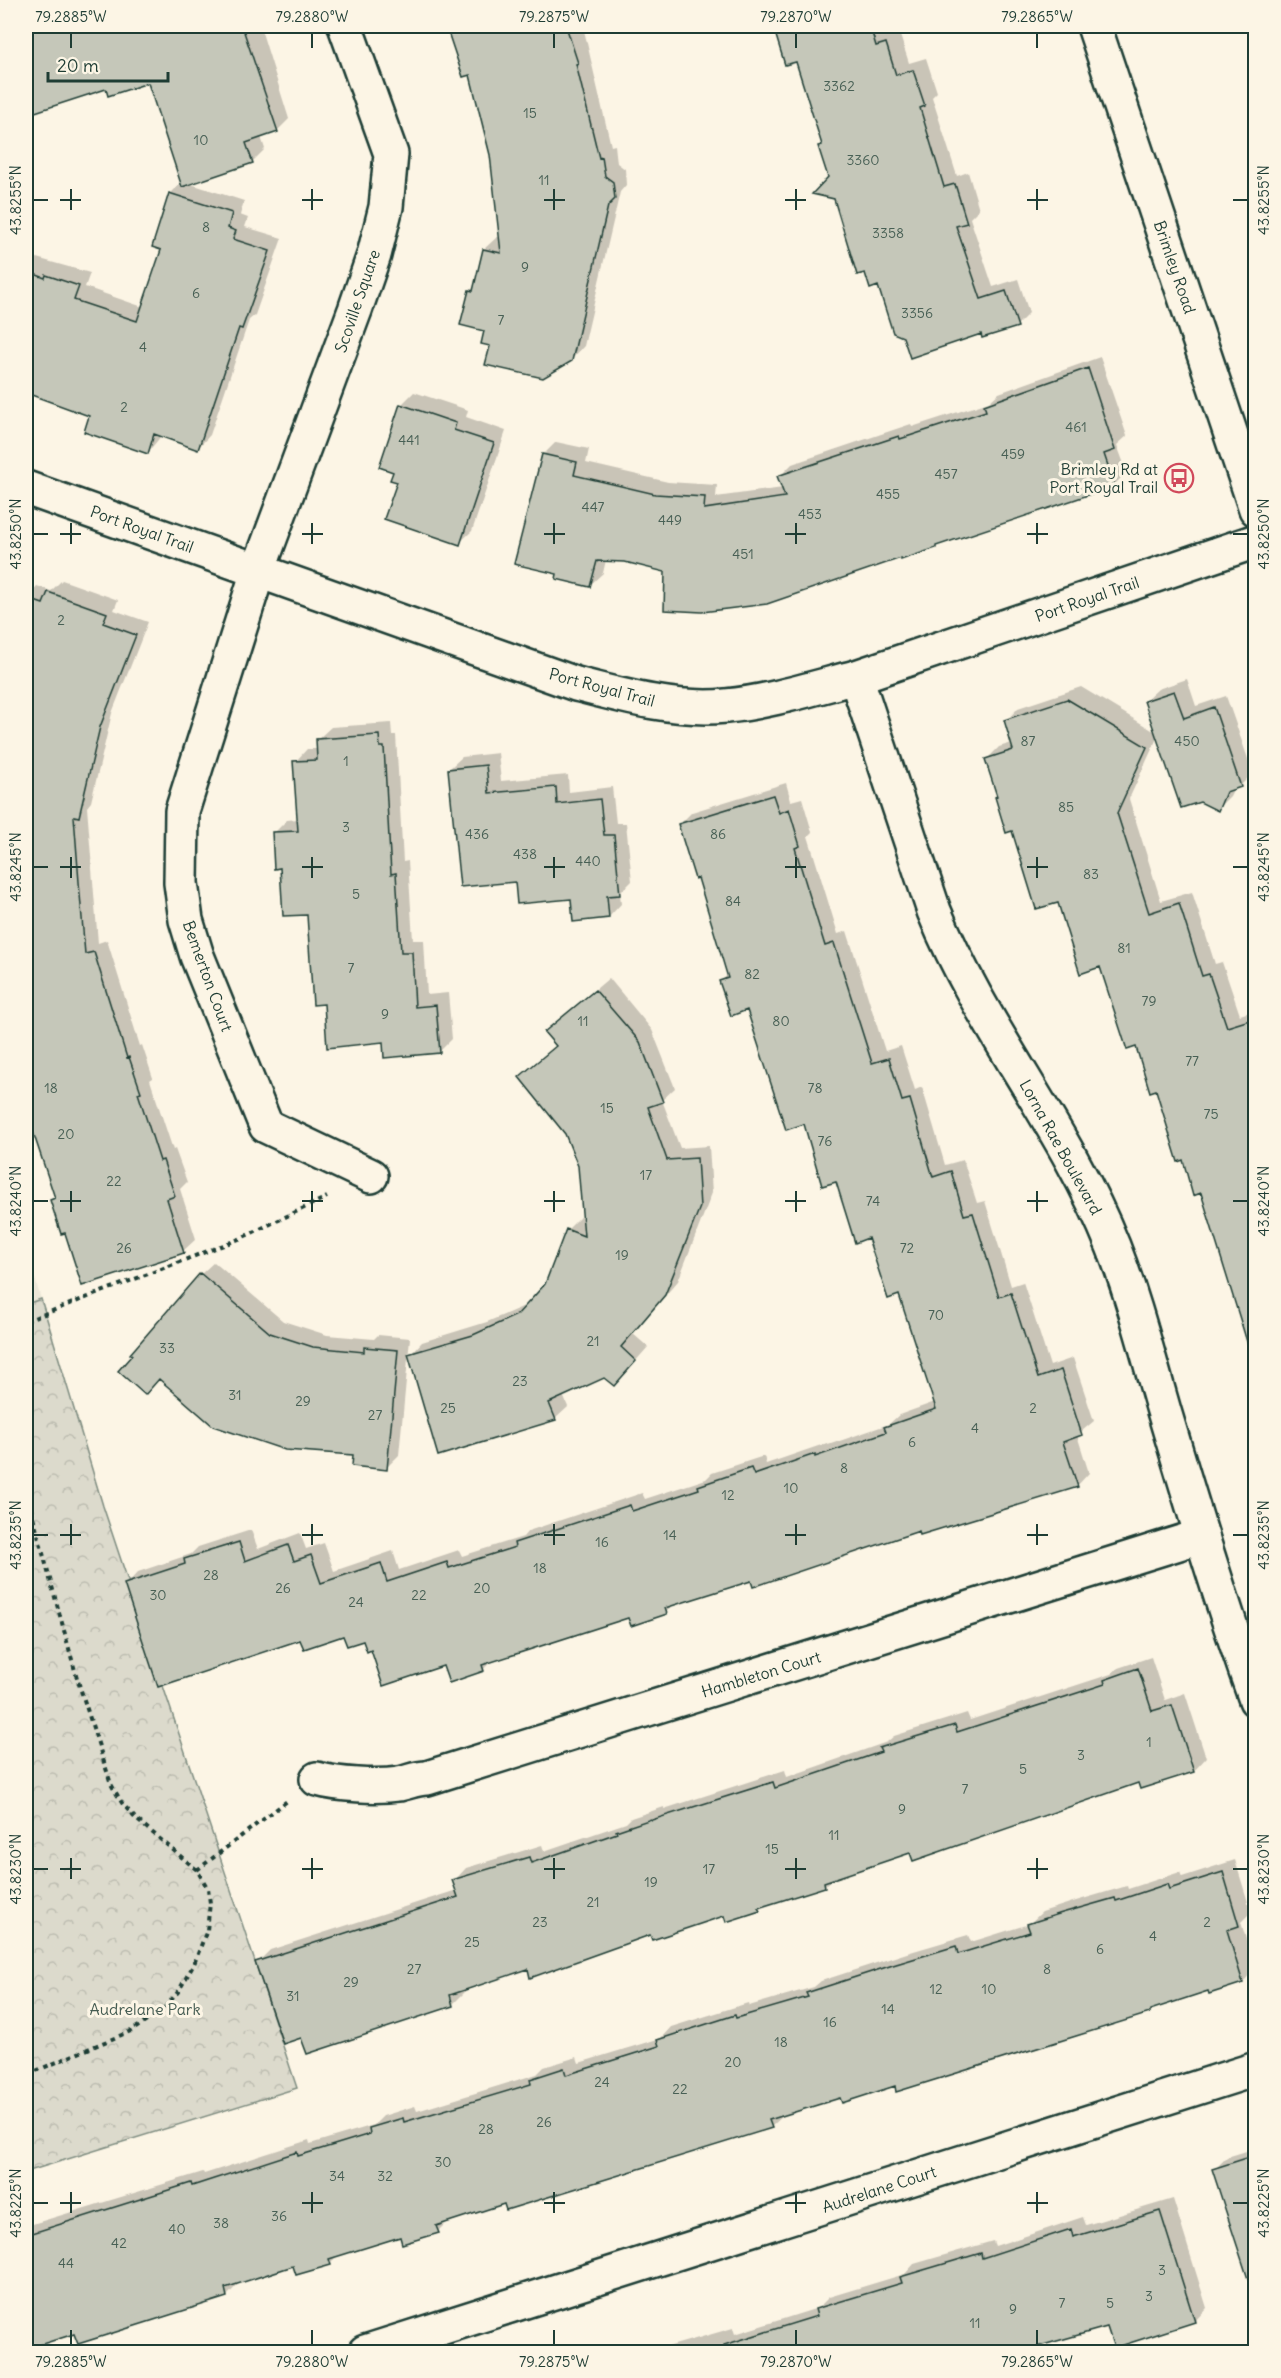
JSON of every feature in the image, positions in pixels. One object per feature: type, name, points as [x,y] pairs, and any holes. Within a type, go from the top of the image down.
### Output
[{"type":"street","name":"Scoville Square","points":[[258,571],[355,310],[374,255],[386,207],[391,154],[345,26]]},
{"type":"street","name":"Brimley Road","points":[[1094,26],[1256,509]]},
{"type":"street","name":"Port Royal Trail","points":[[26,488],[576,684],[629,698],[672,705],[725,706],[800,692],[856,676],[1256,541]]},
{"type":"street","name":"Bemerton Court","points":[[258,571],[182,811],[180,884],[186,920],[197,956],[266,1126],[371,1176]]},
{"type":"street","name":"Lorna Rae Boulevard","points":[[856,676],[934,911],[949,947],[973,993],[1086,1186],[1114,1247],[1217,1591],[1256,1700]]},
{"type":"street","name":"Hambleton Court","points":[[317,1779],[335,1784],[399,1784],[417,1778],[426,1778],[1201,1536]]},
{"type":"street","name":"Audrelane Court","points":[[365,2352],[452,2340],[1256,2069]]},
{"type":"path","points":[[26,1321],[239,1239],[371,1176]]},
{"type":"path","points":[[26,1491],[82,1698],[111,1784],[122,1803],[135,1818],[197,1870],[208,1889],[210,1903],[208,1923],[194,1964],[161,2012],[131,2031],[26,2075]]},
{"type":"path","points":[[197,1870],[317,1779]]},
{"type":"shaded area","points":[[26,1248],[41,1299],[26,1304]]},
{"type":"green space","name":"Audrelane Park","points":[[41,1299],[103,1506],[297,2088],[26,2172],[26,1304]]},
{"type":"building","points":[[26,26],[242,26],[278,132],[246,143],[253,163],[182,187],[148,83],[108,96],[106,89],[26,115]]},
{"type":"building","points":[[446,26],[566,26],[578,63],[576,64],[599,158],[602,157],[605,176],[613,182],[615,199],[608,206],[572,361],[543,378],[485,365],[490,346],[481,344],[484,331],[460,325],[469,290],[473,291],[483,249],[501,253],[490,155],[470,75],[463,77]]},
{"type":"building","points":[[773,26],[870,26],[876,46],[886,43],[896,75],[913,70],[925,106],[920,108],[944,187],[955,184],[967,223],[956,226],[981,299],[1006,291],[1018,327],[982,338],[981,334],[910,358],[903,337],[893,333],[878,286],[870,289],[865,273],[857,275],[834,199],[812,194],[828,177],[818,146],[822,145],[796,62],[785,65]]},
{"type":"building","points":[[169,193],[232,213],[228,228],[236,231],[233,239],[270,251],[242,329],[239,328],[198,450],[154,434],[148,454],[84,432],[89,416],[26,393],[26,271],[79,286],[74,300],[137,321],[161,250],[152,247]]},
{"type":"building","points":[[1088,368],[1115,450],[1104,454],[1115,486],[901,560],[901,558],[767,604],[702,612],[664,610],[665,572],[625,562],[597,561],[590,587],[556,579],[557,574],[514,564],[542,454],[577,462],[574,475],[655,494],[705,497],[704,509],[785,497],[777,476],[899,436],[900,439],[986,411],[984,405]]},
{"type":"building","points":[[400,404],[456,423],[454,430],[494,443],[460,545],[384,519],[397,482],[390,480],[393,472],[379,467]]},
{"type":"building","points":[[48,592],[107,613],[103,623],[136,635],[100,727],[79,817],[74,816],[79,882],[85,954],[94,952],[127,1058],[129,1057],[141,1092],[138,1093],[160,1161],[163,1160],[175,1196],[167,1199],[184,1253],[82,1286],[65,1233],[61,1234],[50,1200],[55,1198],[32,1129],[26,1131],[26,598],[43,604]]},
{"type":"building","points":[[1174,691],[1184,718],[1214,707],[1241,787],[1226,792],[1218,811],[1200,802],[1181,808],[1144,701]]},
{"type":"building","points":[[1067,699],[1147,747],[1117,813],[1149,913],[1179,903],[1202,976],[1209,974],[1227,1027],[1256,1018],[1256,1344],[1248,1345],[1201,1193],[1193,1196],[1183,1160],[1178,1162],[1156,1090],[1150,1092],[1136,1047],[1127,1050],[1100,967],[1080,974],[1058,903],[1036,909],[1012,831],[1006,833],[995,797],[997,796],[985,759],[1013,750],[1004,720]]},
{"type":"building","points":[[379,735],[380,747],[384,747],[391,874],[396,873],[401,952],[412,952],[415,1007],[436,1005],[440,1053],[384,1058],[383,1042],[327,1048],[324,1004],[313,1005],[307,915],[283,916],[280,868],[274,869],[272,832],[298,831],[293,761],[317,760],[316,739]]},
{"type":"building","points":[[486,765],[489,793],[556,787],[557,804],[600,799],[604,835],[614,835],[620,895],[607,896],[609,918],[573,922],[571,899],[517,904],[515,882],[460,887],[448,769]]},
{"type":"building","points":[[773,795],[779,813],[789,809],[800,846],[795,848],[825,946],[834,943],[872,1063],[889,1058],[902,1101],[910,1099],[933,1177],[951,1171],[964,1215],[973,1213],[999,1297],[1011,1293],[1038,1378],[1061,1370],[1082,1435],[1063,1442],[1078,1487],[920,1535],[919,1531],[753,1587],[751,1581],[665,1608],[667,1614],[631,1626],[628,1618],[482,1665],[484,1671],[449,1683],[443,1666],[383,1686],[371,1650],[367,1652],[363,1641],[347,1646],[343,1636],[304,1649],[300,1640],[158,1687],[124,1584],[185,1564],[184,1559],[239,1542],[245,1561],[288,1545],[294,1561],[311,1555],[321,1583],[381,1563],[387,1582],[447,1562],[449,1568],[515,1547],[514,1543],[630,1505],[632,1511],[699,1489],[698,1486],[751,1468],[754,1475],[815,1454],[815,1457],[886,1432],[884,1427],[936,1409],[899,1295],[888,1299],[868,1238],[855,1243],[836,1182],[822,1186],[804,1124],[786,1130],[747,1010],[731,1016],[719,981],[728,978],[698,878],[695,879],[678,824]]},
{"type":"building","points":[[595,990],[640,1042],[663,1102],[648,1107],[667,1160],[697,1158],[700,1207],[665,1295],[621,1347],[636,1361],[614,1386],[604,1378],[549,1403],[556,1420],[438,1456],[408,1354],[473,1335],[517,1315],[545,1284],[566,1229],[584,1236],[578,1166],[565,1134],[519,1077],[556,1046],[544,1032]]},
{"type":"building","points":[[200,1273],[270,1333],[313,1347],[364,1352],[364,1347],[398,1350],[387,1470],[352,1466],[353,1455],[285,1450],[213,1426],[159,1379],[145,1395],[118,1371]]},
{"type":"building","points":[[1138,1668],[1152,1711],[1172,1705],[1194,1772],[1140,1789],[1138,1783],[913,1861],[910,1853],[824,1882],[825,1887],[758,1908],[760,1911],[726,1922],[724,1916],[652,1940],[650,1935],[530,1978],[528,1969],[450,1995],[453,2006],[307,2054],[301,2038],[283,2044],[255,1962],[458,1897],[452,1880],[529,1857],[531,1863],[651,1819],[773,1782],[775,1788],[881,1752],[879,1748],[955,1725],[957,1732],[1105,1684],[1104,1680]]},
{"type":"building","points":[[1223,1872],[1239,1926],[1227,1930],[1243,1983],[1209,1994],[1208,1991],[1150,2010],[1150,2013],[896,2092],[895,2086],[842,2103],[840,2098],[769,2120],[772,2128],[506,2210],[504,2204],[436,2226],[439,2233],[402,2244],[400,2237],[329,2259],[331,2265],[296,2275],[293,2266],[225,2288],[227,2297],[78,2344],[74,2334],[33,2347],[26,2325],[26,2235],[191,2183],[192,2186],[297,2152],[298,2156],[370,2134],[369,2128],[403,2118],[404,2122],[531,2084],[530,2079],[564,2068],[566,2075],[659,2046],[657,2040],[735,2015],[736,2018],[808,1997],[806,1993],[893,1965],[956,1946],[958,1954],[1030,1932],[1027,1924],[1062,1913],[1115,1898],[1116,1901],[1167,1884],[1169,1889]]},
{"type":"building","points":[[1256,2155],[1256,2281],[1249,2282],[1212,2169]]},
{"type":"building","points":[[1160,2211],[1195,2322],[1114,2348],[1107,2327],[1018,2352],[725,2352],[724,2345],[817,2316],[815,2309],[902,2283],[900,2277],[981,2253],[982,2258],[1071,2229],[1073,2237]]},
{"type":"place","name":"Brimley Rd at Port Royal Trail","points":[[1179,478]]}]
